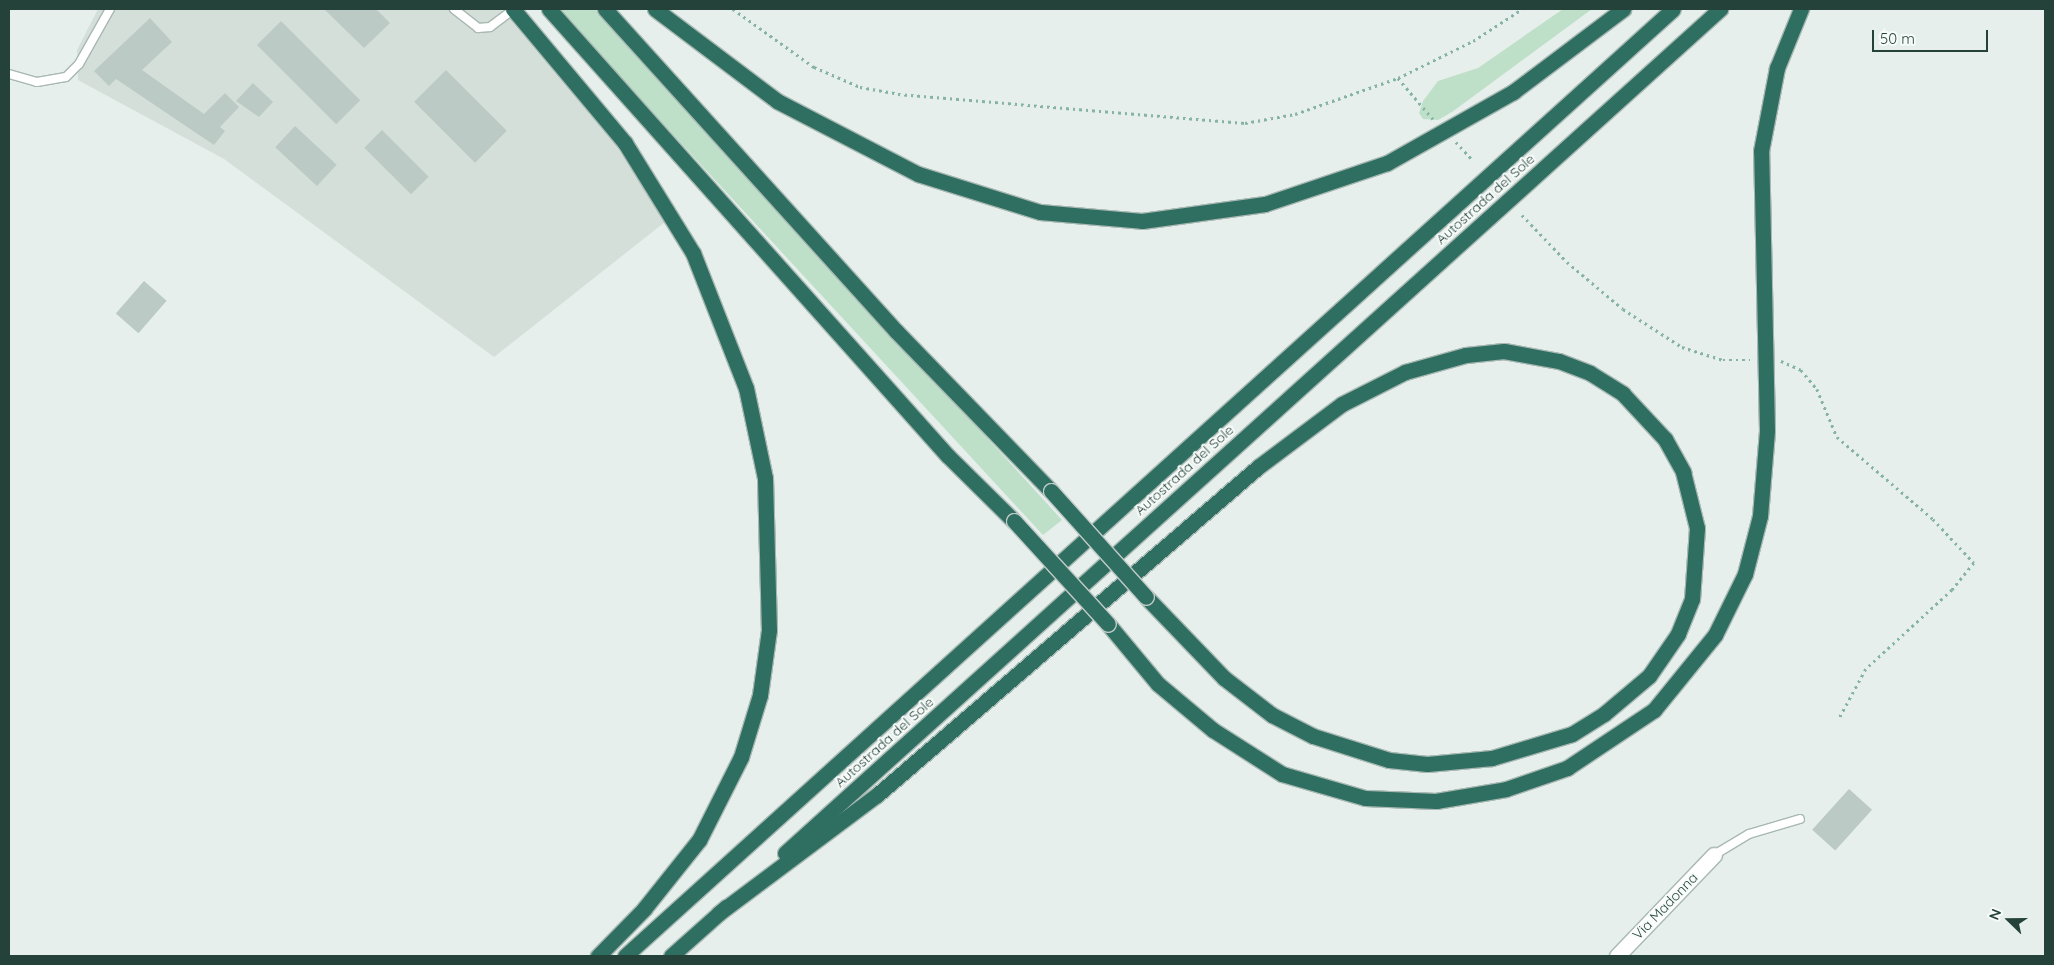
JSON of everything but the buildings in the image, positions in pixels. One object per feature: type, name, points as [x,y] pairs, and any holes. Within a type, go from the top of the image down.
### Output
[{"type":"highway","points":[[549,9],[948,456],[1014,521],[1108,624],[1158,684],[1212,730],[1282,774],[1365,798],[1436,801],[1506,790],[1567,768],[1654,710],[1716,635],[1745,574],[1760,516],[1767,430],[1761,151],[1777,68],[1801,9]]},
{"type":"highway","points":[[605,9],[896,331],[1051,491],[1146,597],[1224,678],[1272,714],[1313,736],[1389,760],[1427,764],[1492,758],[1572,734],[1604,714],[1649,676],[1678,634],[1692,599],[1697,528],[1683,472],[1664,439],[1634,404],[1590,373],[1559,361],[1504,351],[1466,355],[1405,372],[1342,404],[1258,467],[877,795],[719,913]]},
{"type":"highway","points":[[655,9],[777,101],[918,174],[1040,212],[1142,221],[1265,204],[1387,163],[1513,92],[1622,9]]},
{"type":"highway","name":"Autostrada del Sole","points":[[624,956],[1673,9]]},
{"type":"highway","name":"Autostrada del Sole","points":[[671,956],[1720,9]]},
{"type":"highway","points":[[510,12],[625,143],[693,253],[746,388],[765,478],[769,630],[760,694],[741,757],[699,840],[644,909],[598,956]]},
{"type":"street","name":"Via Madonna","points":[[1617,956],[1714,855]]},
{"type":"lane","points":[[9,74],[37,82],[66,77],[79,64],[110,9]]},
{"type":"lane","points":[[454,9],[478,28],[490,28],[510,12]]},
{"type":"lane","points":[[1714,855],[1749,834],[1800,819]]},
{"type":"path","points":[[733,9],[786,50],[860,87],[948,100],[1245,123],[1295,114],[1398,78],[1473,40],[1522,9]]},
{"type":"path","points":[[1398,78],[1438,124]]},
{"type":"path","points":[[1451,138],[1473,160]]},
{"type":"path","points":[[1522,215],[1567,262],[1623,309],[1682,347],[1723,360],[1754,360]]},
{"type":"path","points":[[1775,359],[1801,370],[1817,389],[1837,437],[1933,519],[1974,563],[1952,590],[1866,669],[1838,719]]},
{"type":"shaded area","points":[[98,9],[501,9],[616,146],[665,222],[494,357],[224,159],[78,80],[77,50]]},
{"type":"green space","points":[[557,9],[596,9],[1062,520],[1043,535]]},
{"type":"green space","points":[[1563,9],[1592,9],[1452,112],[1438,120],[1423,119],[1419,113],[1423,101],[1438,81],[1478,68]]}]
